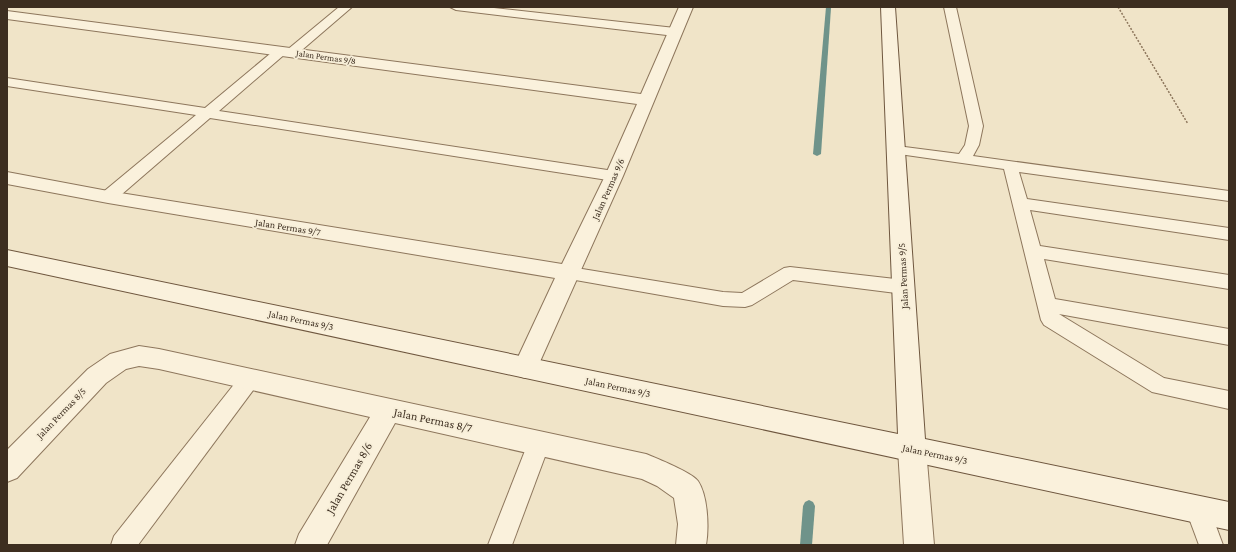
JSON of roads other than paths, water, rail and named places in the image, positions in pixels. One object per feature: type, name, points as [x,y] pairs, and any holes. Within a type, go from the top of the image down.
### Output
[{"type":"street","name":"Jalan Permas 9/6","points":[[526,368],[614,176],[686,7]]},
{"type":"street","name":"Jalan Permas 9/5","points":[[888,7],[912,449],[919,545]]},
{"type":"street","name":"Jalan Permas 9/8","points":[[7,14],[646,100]]},
{"type":"street","name":"Jalan Permas 9/7","points":[[7,178],[108,197],[570,273]]},
{"type":"street","name":"Jalan Permas 9/3","points":[[7,258],[1229,516]]},
{"type":"street","name":"Jalan Permas 8/7","points":[[119,361],[139,356],[250,379],[388,411],[646,467],[667,477],[687,490],[692,513],[691,545]]},
{"type":"street","name":"Jalan Permas 8/5","points":[[7,469],[97,376],[119,361]]},
{"type":"street","name":"Jalan Permas 8/6","points":[[310,545],[388,411]]},
{"type":"lane","points":[[108,197],[207,113],[346,7]]},
{"type":"lane","points":[[456,7],[675,32]]},
{"type":"lane","points":[[950,7],[976,126],[972,145],[964,159]]},
{"type":"lane","points":[[7,82],[614,176]]},
{"type":"lane","points":[[896,150],[1229,196]]},
{"type":"lane","points":[[1010,165],[1051,320],[1159,386],[1229,400]]},
{"type":"lane","points":[[1020,203],[1229,234]]},
{"type":"lane","points":[[1032,250],[1229,282]]},
{"type":"lane","points":[[570,273],[723,299],[745,300],[790,272],[904,287]]},
{"type":"lane","points":[[1047,305],[1229,337]]},
{"type":"lane","points":[[123,545],[250,379]]},
{"type":"lane","points":[[500,545],[539,444]]},
{"type":"lane","points":[[1198,510],[1211,545]]},
{"type":"waterway","points":[[817,154],[828,8]]},
{"type":"waterway","points":[[806,545],[809,506]]}]
